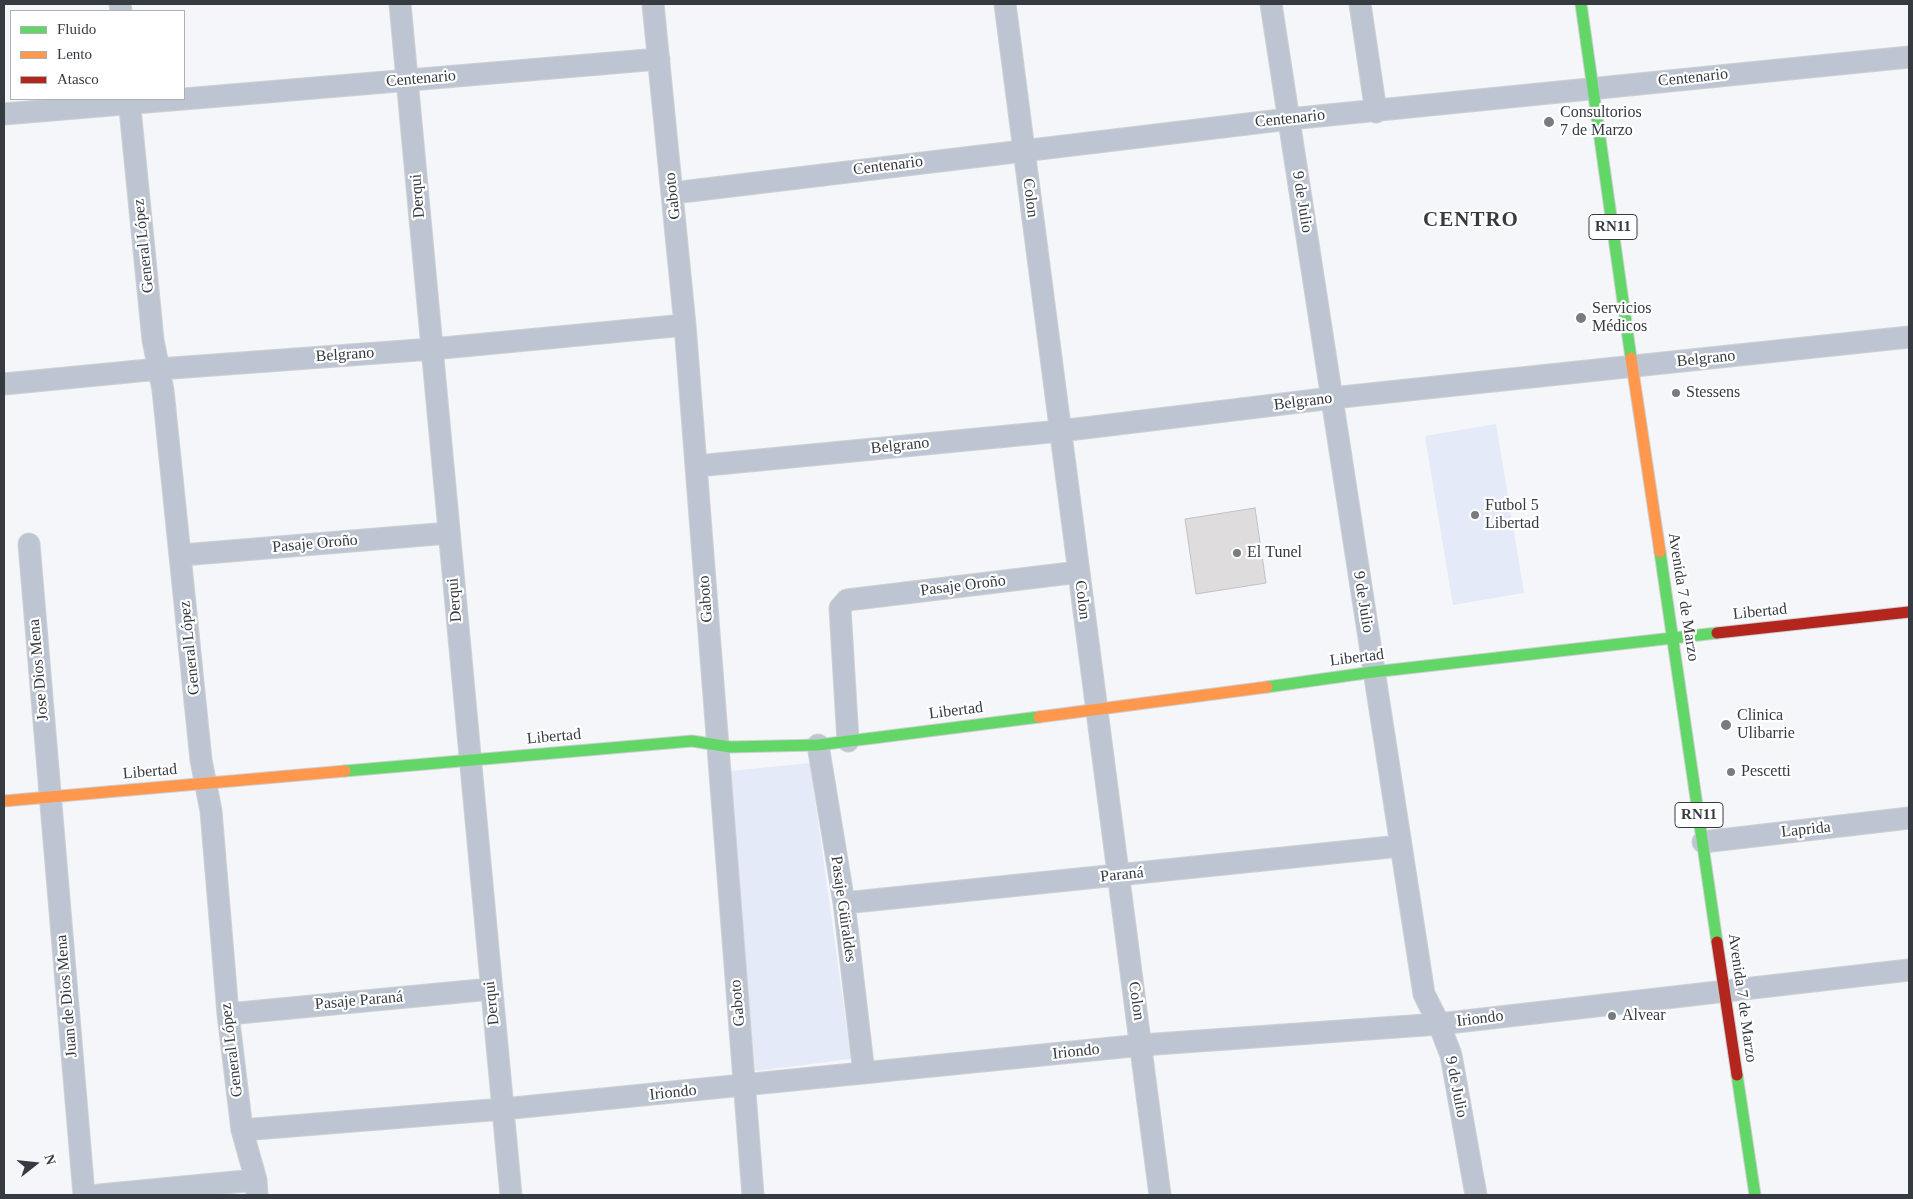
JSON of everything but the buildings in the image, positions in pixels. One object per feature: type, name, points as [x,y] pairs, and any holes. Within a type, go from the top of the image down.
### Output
[{"type":"street","name":"Derqui","points":[[400,4],[511,1195]]},
{"type":"street","name":"Gaboto","points":[[653,4],[685,325],[753,1195]]},
{"type":"street","name":"Colon","points":[[1005,4],[1096,710],[1142,1045],[1160,1195]]},
{"type":"street","name":"9 de Julio","points":[[1271,4],[1424,994],[1439,1024],[1451,1055],[1476,1195]]},
{"type":"street","points":[[1360,4],[1376,112]]},
{"type":"street","name":"Avenida 7 de Marzo","points":[[1580,4],[1594,88],[1632,367],[1754,1195]]},
{"type":"street","name":"Centenario","points":[[673,193],[1289,119],[1376,112],[1909,57]]},
{"type":"street","name":"Centenario","points":[[185,99],[659,59]]},
{"type":"street","name":"Centenario","points":[[4,114],[156,100]]},
{"type":"street","name":"General López","points":[[129,101],[153,340],[159,369],[182,556],[201,760],[211,811],[228,1014],[242,1130],[256,1188]]},
{"type":"street","name":"Belgrano","points":[[4,384],[159,369],[432,349],[685,325]]},
{"type":"street","name":"Belgrano","points":[[696,466],[1060,431],[1332,398],[1909,337]]},
{"type":"street","name":"Pasaje Oroño","points":[[182,556],[449,533]]},
{"type":"street","name":"Jose Dios Mena","points":[[29,544],[49,797]]},
{"type":"street","name":"Pasaje Oroño","points":[[848,741],[840,608],[847,600],[1079,572]]},
{"type":"street","name":"Libertad","points":[[4,801],[692,741],[730,747],[818,745],[1096,710],[1373,672],[1909,612]]},
{"type":"street","name":"Pasaje Güiraldes","points":[[818,745],[844,903],[864,1073]]},
{"type":"street","name":"Juan de Dios Mena","points":[[49,797],[84,1195]]},
{"type":"street","name":"Laprida","points":[[1703,842],[1909,818]]},
{"type":"street","name":"Paraná","points":[[844,903],[1400,846]]},
{"type":"street","name":"Iriondo","points":[[242,1130],[503,1109],[1142,1045],[1439,1024],[1909,970]]},
{"type":"street","name":"Pasaje Paraná","points":[[228,1014],[491,989]]},
{"type":"street","points":[[99,1195],[256,1188]]},
{"type":"shaded area","name":"Futbol 5 Libertad","points":[[1496,424],[1524,593],[1453,605],[1425,436]]},
{"type":"shaded area","points":[[810,763],[851,1059],[755,1071],[730,771]]},
{"type":"traffic: fast","points":[[1581,4],[1631,358]]},
{"type":"traffic: fast","points":[[1660,552],[1717,942]]},
{"type":"traffic: fast","points":[[1267,687],[1373,672],[1717,633]]},
{"type":"traffic: fast","points":[[345,771],[692,741],[730,747],[818,745],[1039,717]]},
{"type":"traffic: fast","points":[[1737,1075],[1755,1195]]},
{"type":"traffic: slow","points":[[1631,358],[1660,552]]},
{"type":"traffic: slow","points":[[1039,717],[1267,687]]},
{"type":"traffic: slow","points":[[4,801],[345,771]]},
{"type":"traffic: jam","points":[[1717,633],[1909,612]]},
{"type":"traffic: jam","points":[[1717,942],[1737,1075]]},
{"type":"place","name":"Consultorios 7 de Marzo","points":[[1549,122]]},
{"type":"place","name":"Servicios Médicos","points":[[1581,318]]},
{"type":"place","name":"Stessens","points":[[1676,393]]},
{"type":"place","name":"Futbol 5 Libertad","points":[[1475,515]]},
{"type":"place","name":"El Tunel","points":[[1237,553]]},
{"type":"place","name":"Clinica Ulibarrie","points":[[1726,725]]},
{"type":"place","name":"Pescetti","points":[[1731,772]]},
{"type":"place","name":"Alvear","points":[[1612,1016]]},
{"type":"district","name":"CENTRO","points":[[1471,221]]}]
